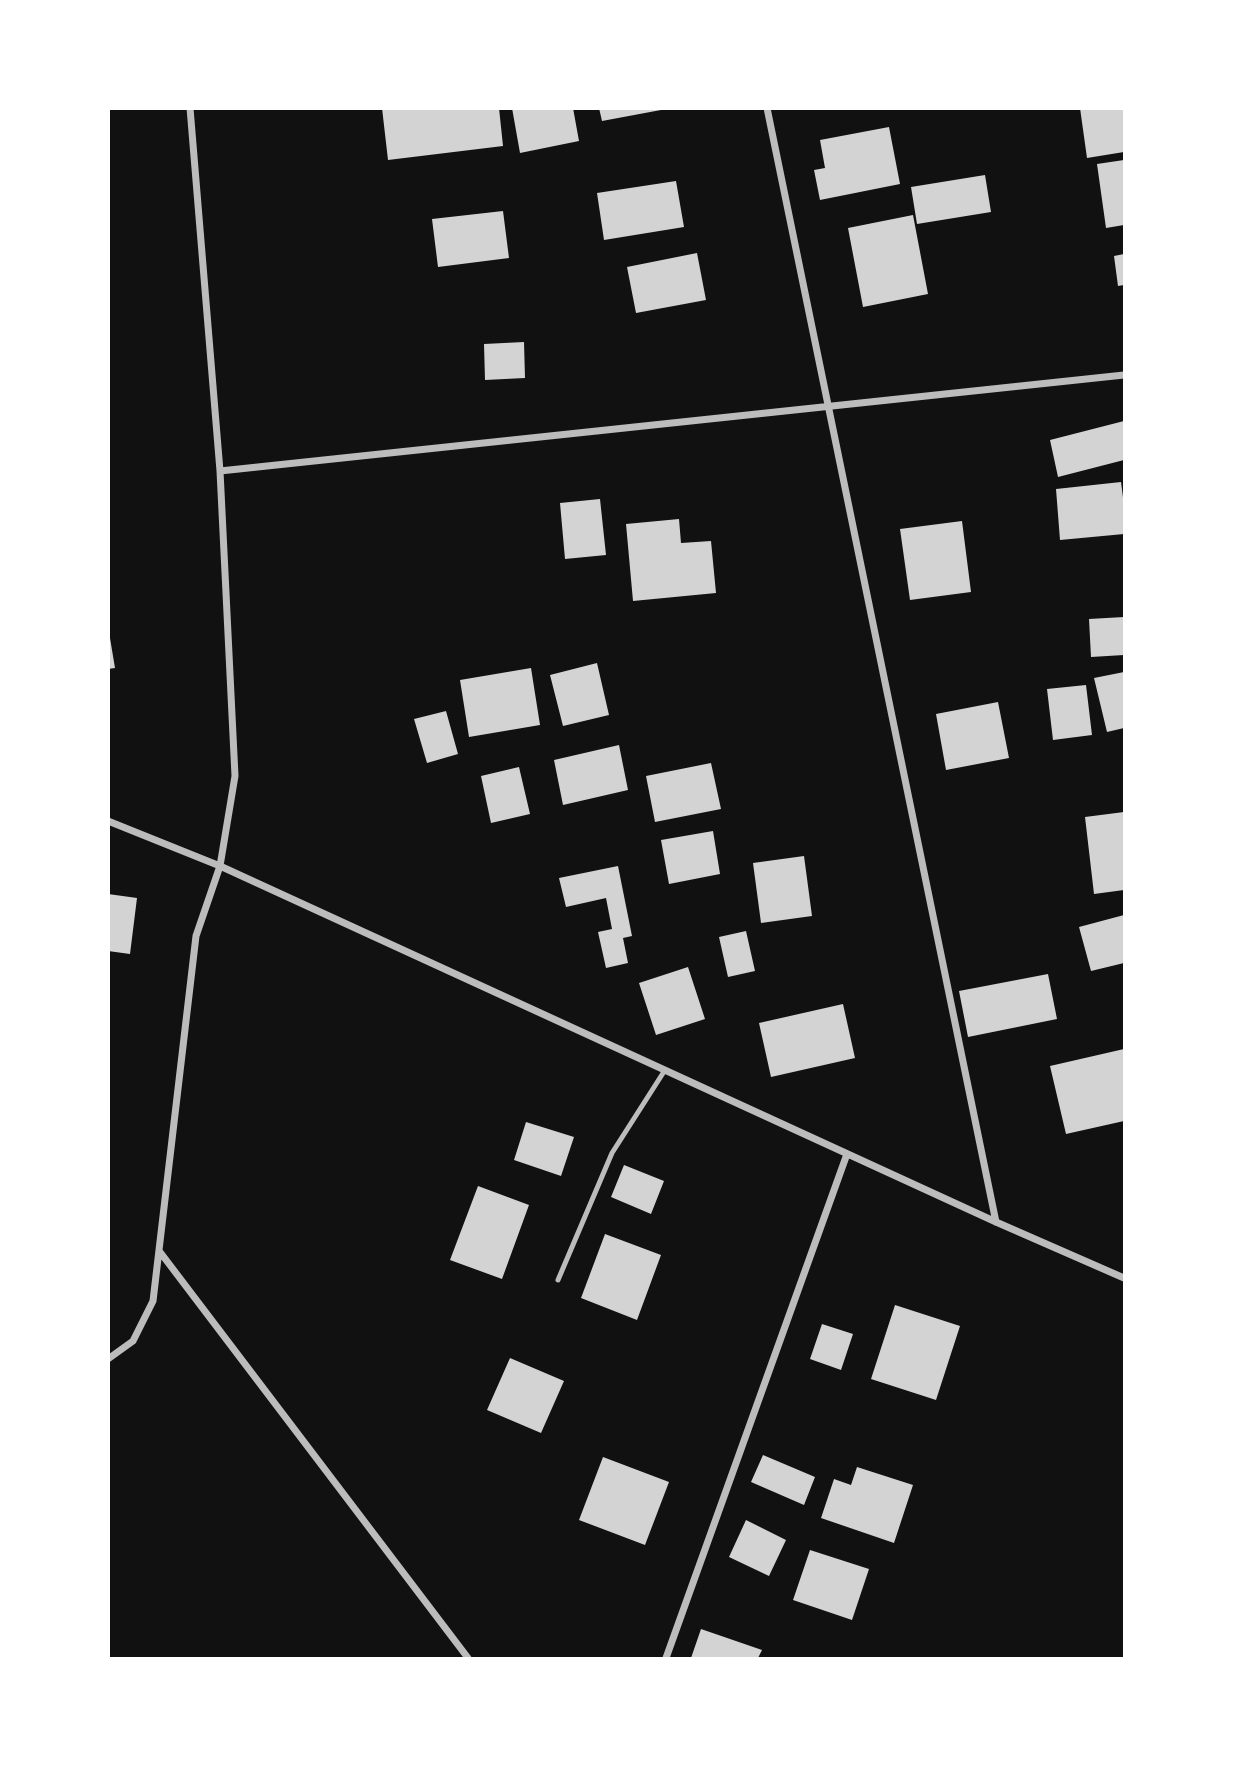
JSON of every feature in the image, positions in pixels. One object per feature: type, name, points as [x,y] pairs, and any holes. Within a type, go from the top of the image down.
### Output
[{"type":"street","points":[[108,1359],[133,1341],[153,1301],[196,936],[220,866],[235,776],[220,471],[190,108]]},
{"type":"street","points":[[767,108],[996,1222]]},
{"type":"street","points":[[220,471],[1125,374]]},
{"type":"street","points":[[108,821],[220,866],[996,1222],[1125,1278]]},
{"type":"street","points":[[666,1658],[847,1154]]},
{"type":"street","points":[[159,1251],[468,1658]]},
{"type":"lane","points":[[558,1280],[612,1153],[665,1070]]},
{"type":"building","points":[[382,108],[499,108],[503,146],[388,160]]},
{"type":"building","points":[[512,108],[573,108],[579,141],[520,153]]},
{"type":"building","points":[[599,108],[660,108],[661,110],[602,121]]},
{"type":"building","points":[[1080,108],[1124,108],[1124,152],[1087,158]]},
{"type":"building","points":[[889,127],[900,184],[820,200],[814,170],[825,168],[820,140]]},
{"type":"building","points":[[1124,160],[1124,225],[1106,228],[1097,164]]},
{"type":"building","points":[[985,175],[991,212],[917,224],[911,187]]},
{"type":"building","points":[[676,181],[684,227],[604,240],[597,193]]},
{"type":"building","points":[[503,211],[509,258],[438,267],[432,219]]},
{"type":"building","points":[[913,215],[928,294],[863,307],[848,228]]},
{"type":"building","points":[[697,253],[706,300],[636,313],[627,267]]},
{"type":"building","points":[[1124,254],[1124,285],[1118,286],[1114,256]]},
{"type":"building","points":[[524,342],[525,378],[485,380],[484,344]]},
{"type":"building","points":[[1124,421],[1124,460],[1058,477],[1050,440]]},
{"type":"building","points":[[1121,482],[1124,534],[1060,540],[1056,489]]},
{"type":"building","points":[[600,499],[606,555],[565,559],[560,503]]},
{"type":"building","points":[[679,519],[681,543],[711,541],[716,593],[633,601],[626,524]]},
{"type":"building","points":[[962,521],[971,592],[910,600],[900,529]]},
{"type":"building","points":[[1124,617],[1124,655],[1091,657],[1089,619]]},
{"type":"building","points":[[108,638],[115,668],[108,669]]},
{"type":"building","points":[[597,663],[609,715],[563,726],[550,675]]},
{"type":"building","points":[[531,668],[540,725],[469,737],[460,680]]},
{"type":"building","points":[[1124,672],[1124,728],[1107,732],[1094,678]]},
{"type":"building","points":[[1086,685],[1092,735],[1053,740],[1047,689]]},
{"type":"building","points":[[998,702],[1009,758],[946,770],[936,714]]},
{"type":"building","points":[[446,711],[458,754],[427,763],[414,719]]},
{"type":"building","points":[[619,745],[628,790],[563,805],[554,760]]},
{"type":"building","points":[[711,763],[721,809],[655,822],[646,776]]},
{"type":"building","points":[[519,767],[530,814],[491,823],[481,776]]},
{"type":"building","points":[[1124,812],[1124,890],[1094,894],[1085,817]]},
{"type":"building","points":[[713,831],[720,874],[669,884],[661,840]]},
{"type":"building","points":[[804,856],[812,916],[761,923],[753,863]]},
{"type":"building","points":[[618,866],[632,936],[623,938],[628,963],[606,968],[598,932],[612,929],[606,898],[566,907],[559,878]]},
{"type":"building","points":[[108,894],[137,898],[130,954],[108,951]]},
{"type":"building","points":[[1124,915],[1124,963],[1091,971],[1079,927]]},
{"type":"building","points":[[746,931],[755,971],[728,977],[719,937]]},
{"type":"building","points":[[688,967],[705,1019],[656,1035],[639,983]]},
{"type":"building","points":[[1048,974],[1057,1019],[968,1037],[959,991]]},
{"type":"building","points":[[843,1004],[855,1058],[771,1077],[759,1023]]},
{"type":"building","points":[[1124,1049],[1124,1121],[1066,1134],[1050,1066]]},
{"type":"building","points":[[526,1122],[574,1137],[561,1176],[514,1160]]},
{"type":"building","points":[[624,1165],[664,1181],[651,1214],[611,1197]]},
{"type":"building","points":[[478,1186],[529,1205],[502,1279],[450,1260]]},
{"type":"building","points":[[605,1234],[661,1255],[637,1320],[581,1298]]},
{"type":"building","points":[[895,1305],[960,1326],[936,1400],[871,1379]]},
{"type":"building","points":[[822,1324],[853,1334],[841,1370],[810,1359]]},
{"type":"building","points":[[510,1358],[564,1381],[541,1433],[487,1410]]},
{"type":"building","points":[[763,1455],[815,1477],[804,1505],[751,1482]]},
{"type":"building","points":[[603,1457],[669,1482],[645,1545],[579,1520]]},
{"type":"building","points":[[857,1467],[913,1485],[894,1543],[821,1518],[834,1479],[851,1485]]},
{"type":"building","points":[[746,1520],[786,1540],[769,1576],[729,1557]]},
{"type":"building","points":[[810,1550],[869,1569],[852,1620],[793,1600]]},
{"type":"building","points":[[701,1629],[762,1650],[758,1658],[691,1658]]}]
